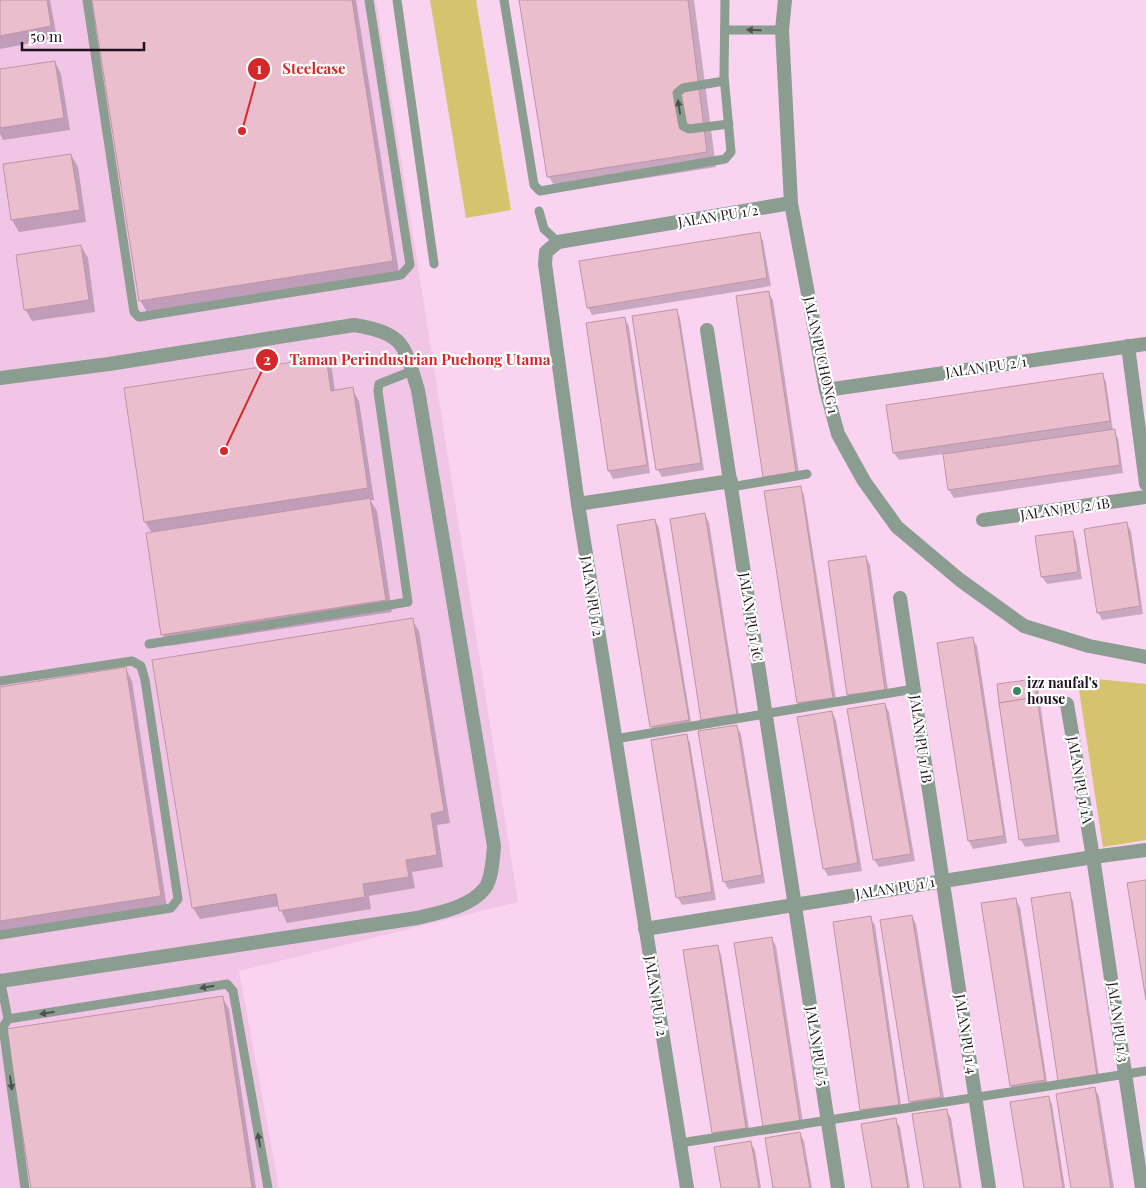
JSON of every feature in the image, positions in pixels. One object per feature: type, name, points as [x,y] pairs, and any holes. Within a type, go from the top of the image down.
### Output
[{"type":"street","name":"JALAN PUCHONG 1","points":[[785,0],[782,30],[791,203],[826,390],[838,434],[864,481],[897,527],[960,580],[1024,626],[1089,646],[1146,658]]},
{"type":"street","name":"JALAN PU 1/2","points":[[687,1188],[578,504],[545,264],[546,252],[558,242],[791,203]]},
{"type":"street","points":[[0,378],[108,364],[354,325],[378,329],[398,340],[408,356],[418,390],[494,846],[493,863],[485,888],[470,901],[450,910],[417,918],[0,980]]},
{"type":"street","name":"JALAN PU 1/1C","points":[[707,330],[795,905]]},
{"type":"street","name":"JALAN PU 2/1","points":[[826,390],[1146,344]]},
{"type":"street","points":[[1128,346],[1146,484]]},
{"type":"street","points":[[578,504],[731,484]]},
{"type":"street","name":"JALAN PU 2/1B","points":[[983,520],[1146,497]]},
{"type":"street","name":"JALAN PU 1/1B","points":[[900,598],[942,881]]},
{"type":"street","name":"JALAN PU 1/1A","points":[[1067,704],[1093,857]]},
{"type":"street","name":"JALAN PU 1/1","points":[[645,929],[1146,850]]},
{"type":"street","name":"JALAN PU 1/3","points":[[1093,857],[1142,1188]]},
{"type":"street","name":"JALAN PU 1/4","points":[[942,881],[989,1188]]},
{"type":"street","name":"JALAN PU 1/5","points":[[795,905],[838,1188]]},
{"type":"lane","points":[[87,0],[134,312],[139,317],[401,275],[410,265],[370,0]]},
{"type":"lane","points":[[397,0],[434,264]]},
{"type":"lane","points":[[504,0],[534,186],[540,191],[725,159],[732,152],[724,81],[725,0]]},
{"type":"lane","points":[[725,30],[782,30]]},
{"type":"lane","points":[[724,81],[682,88],[677,93],[683,126],[689,129],[729,124]]},
{"type":"lane","points":[[539,211],[544,229],[558,242]]},
{"type":"lane","points":[[150,644],[408,602],[378,391],[379,384],[412,371]]},
{"type":"lane","points":[[731,484],[808,474]]},
{"type":"lane","points":[[0,681],[132,661],[141,666],[145,680],[178,899],[171,908],[0,935]]},
{"type":"lane","points":[[615,739],[914,689]]},
{"type":"lane","points":[[0,980],[8,1019],[3,1027],[25,1188]]},
{"type":"lane","points":[[8,1019],[227,984],[233,991],[268,1188]]},
{"type":"lane","points":[[680,1143],[1146,1071]]},
{"type":"shaded area","points":[[0,0],[376,0],[518,902],[239,971],[279,1188],[0,1188]]},
{"type":"shaded area","points":[[430,0],[476,0],[511,210],[466,218]]},
{"type":"shaded area","points":[[1077,677],[1146,684],[1146,840],[1103,847]]},
{"type":"building","points":[[0,0],[47,0],[51,26],[0,36]]},
{"type":"building","points":[[92,0],[352,0],[393,261],[139,301]]},
{"type":"building","points":[[519,0],[688,0],[707,152],[547,177]]},
{"type":"building","points":[[55,61],[64,118],[0,128],[0,69]]},
{"type":"building","points":[[71,154],[80,210],[11,220],[3,164]]},
{"type":"building","points":[[760,232],[767,278],[587,308],[579,261]]},
{"type":"building","points":[[81,245],[89,300],[24,310],[16,255]]},
{"type":"building","points":[[769,291],[796,472],[763,477],[736,296]]},
{"type":"building","points":[[677,309],[701,463],[656,470],[632,316]]},
{"type":"building","points":[[625,317],[647,465],[608,471],[586,323]]},
{"type":"building","points":[[326,357],[331,391],[353,387],[368,488],[144,522],[124,388]]},
{"type":"building","points":[[1103,373],[1110,421],[893,453],[886,405]]},
{"type":"building","points":[[1115,429],[1120,465],[948,490],[943,454]]},
{"type":"building","points":[[801,486],[833,698],[797,703],[764,491]]},
{"type":"building","points":[[370,498],[386,600],[161,635],[146,533]]},
{"type":"building","points":[[705,513],[737,714],[701,720],[670,519]]},
{"type":"building","points":[[655,519],[689,720],[650,727],[617,525]]},
{"type":"building","points":[[1127,522],[1140,606],[1097,613],[1084,529]]},
{"type":"building","points":[[1073,531],[1078,572],[1041,577],[1035,536]]},
{"type":"building","points":[[866,556],[885,690],[847,695],[828,561]]},
{"type":"building","points":[[413,618],[444,811],[431,814],[437,855],[406,860],[409,877],[363,884],[365,897],[279,911],[276,894],[192,908],[152,660]]},
{"type":"building","points":[[973,637],[1004,836],[968,841],[937,643]]},
{"type":"building","points":[[126,667],[161,896],[0,921],[0,687]]},
{"type":"building","name":"izz naufal's house","points":[[1034,679],[1037,697],[999,703],[997,684]]},
{"type":"building","points":[[1037,697],[1057,835],[1019,840],[999,703]]},
{"type":"building","points":[[885,703],[911,854],[873,860],[847,709]]},
{"type":"building","points":[[832,711],[858,863],[823,869],[797,717]]},
{"type":"building","points":[[737,725],[762,875],[723,882],[698,731]]},
{"type":"building","points":[[687,734],[712,892],[676,898],[651,740]]},
{"type":"building","points":[[1146,880],[1146,1000],[1127,883]]},
{"type":"building","points":[[1070,892],[1097,1076],[1058,1081],[1031,898]]},
{"type":"building","points":[[1016,898],[1045,1080],[1010,1086],[981,903]]},
{"type":"building","points":[[912,915],[941,1097],[909,1102],[880,920]]},
{"type":"building","points":[[871,916],[899,1105],[860,1110],[833,922]]},
{"type":"building","points":[[772,937],[800,1122],[763,1127],[734,943]]},
{"type":"building","points":[[718,945],[746,1128],[712,1133],[683,950]]},
{"type":"building","points":[[223,996],[252,1188],[31,1188],[6,1029]]},
{"type":"building","points":[[1095,1087],[1111,1188],[1071,1188],[1056,1094]]},
{"type":"building","points":[[1049,1096],[1063,1188],[1024,1188],[1010,1102]]},
{"type":"building","points":[[947,1109],[960,1188],[924,1188],[912,1114]]},
{"type":"building","points":[[896,1118],[908,1188],[872,1188],[861,1124]]},
{"type":"building","points":[[800,1132],[810,1188],[773,1188],[765,1138]]},
{"type":"building","points":[[751,1141],[759,1188],[721,1188],[714,1147]]},
{"type":"place","name":"Steelcase","points":[[242,131]]},
{"type":"place","name":"Taman Perindustrian Puchong Utama","points":[[224,451]]},
{"type":"place","name":"izz naufal's house","points":[[1017,691]]}]
